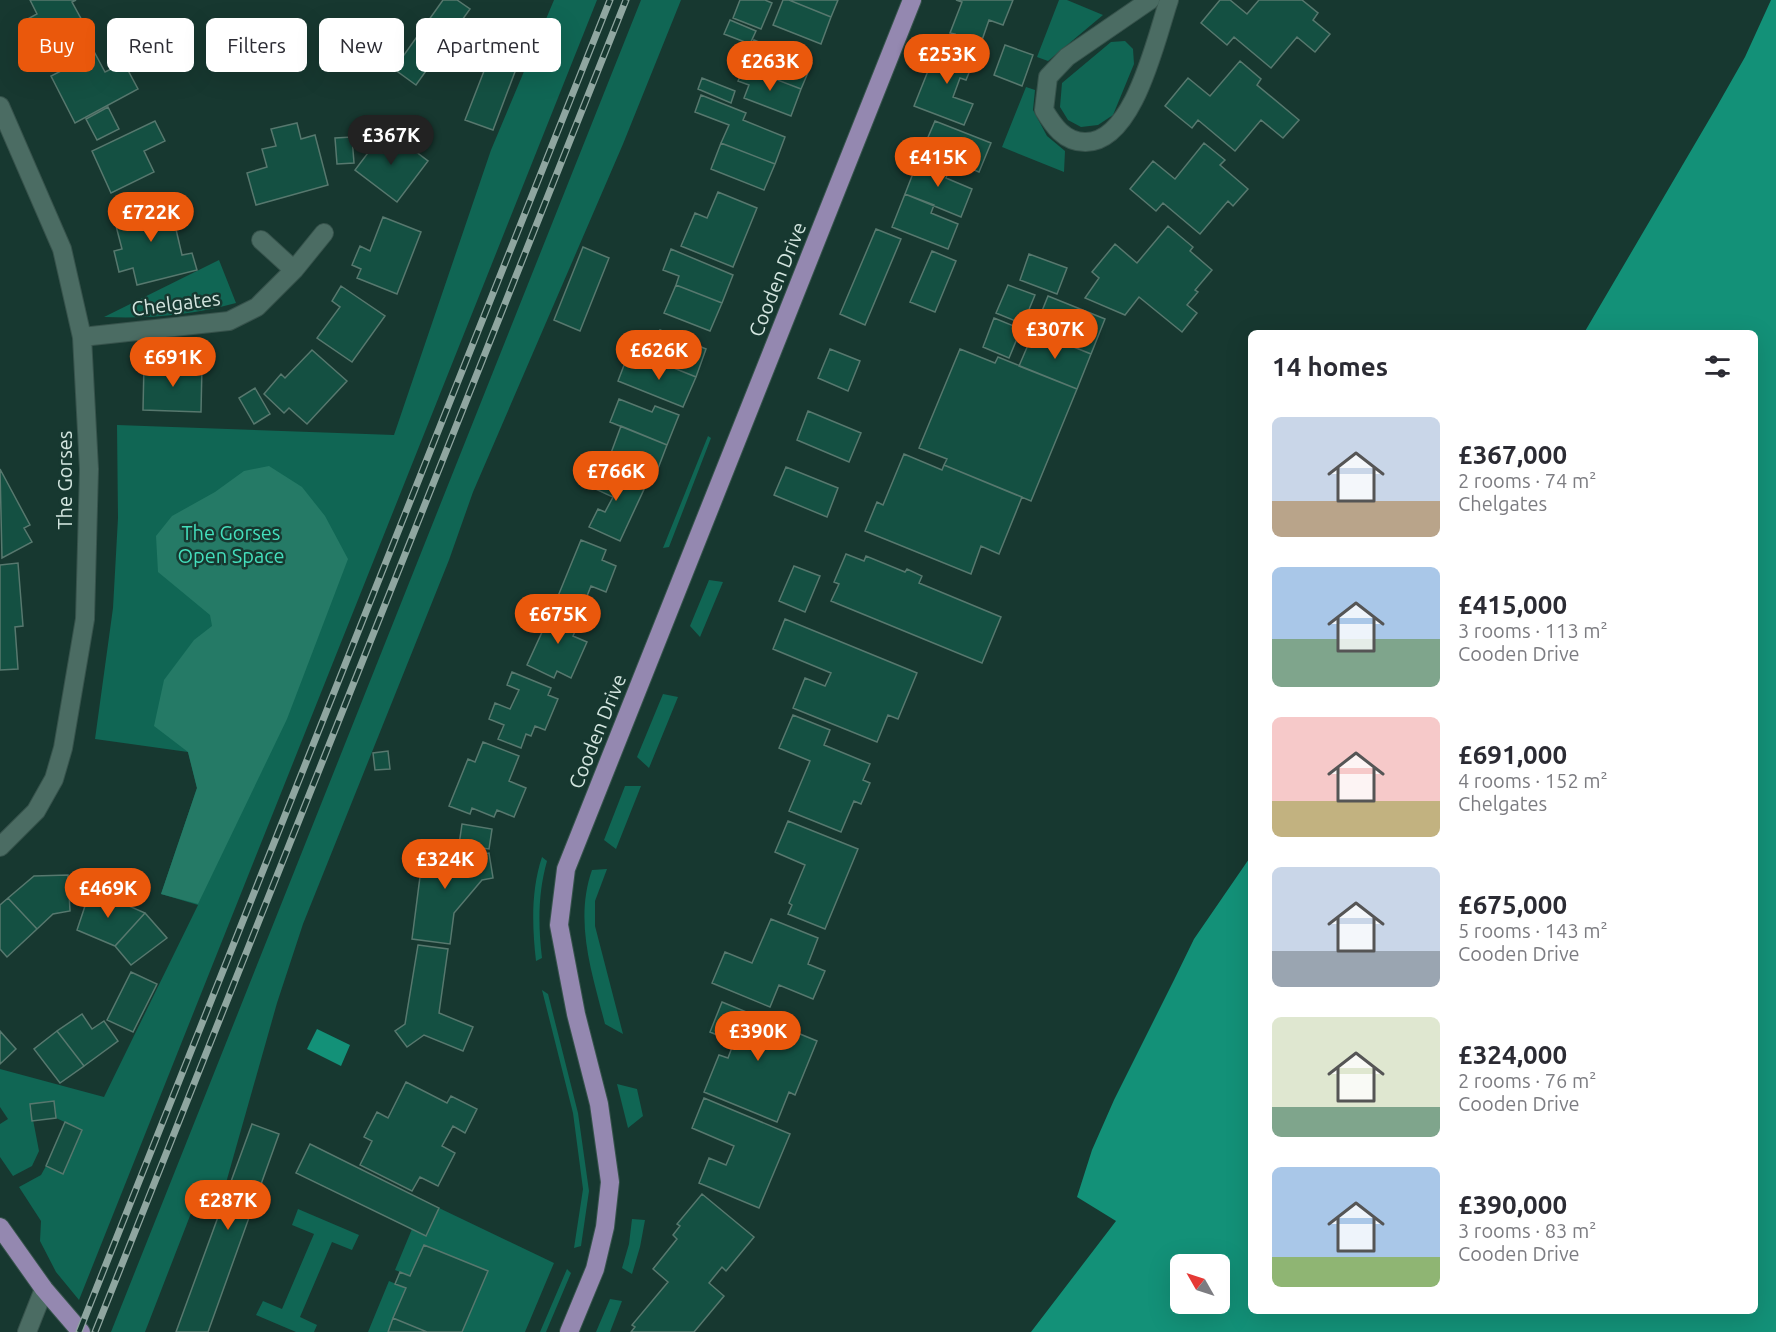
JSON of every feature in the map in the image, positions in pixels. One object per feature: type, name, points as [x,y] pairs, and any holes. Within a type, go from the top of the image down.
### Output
[{"type":"main road","name":"Cooden Drive","points":[[569,1332],[595,1269],[605,1227],[610,1182],[599,1104],[576,1014],[559,925],[566,869],[912,0]]},
{"type":"main road","points":[[0,1227],[44,1288],[81,1332]]},
{"type":"street","points":[[1150,0],[1067,57],[1048,77],[1044,110],[1057,130],[1077,142],[1095,142],[1119,127],[1138,93],[1169,0]]},
{"type":"street","name":"The Gorses","points":[[0,106],[62,249],[82,337],[88,469],[85,619],[63,748],[54,779],[36,811],[0,847]]},
{"type":"street","name":"Chelgates","points":[[82,337],[229,321],[257,307],[294,270],[324,233]]},
{"type":"street","points":[[261,240],[294,270]]},
{"type":"street","points":[[27,1332],[44,1288]]},
{"type":"green space","name":"The Gorses Open Space","points":[[554,0],[597,0],[79,1300],[56,1272],[40,1241],[41,1221],[19,1187],[41,1175],[46,1166],[63,1174],[82,1130],[56,1118],[54,1101],[30,1104],[39,1151],[32,1166],[13,1176],[0,1157],[0,1124],[8,1119],[0,1107],[0,1069],[104,1097],[198,905],[161,894],[197,788],[188,752],[95,739],[113,608],[118,518],[117,425],[394,435],[491,150],[524,72],[561,72],[561,18],[546,18]]},
{"type":"green space","points":[[641,0],[681,0],[623,144],[473,492],[449,560],[303,924],[277,1003],[222,1197],[200,1190],[145,1332],[111,1332]]},
{"type":"green space","points":[[1059,0],[1067,0],[1103,15],[1048,61],[1037,57]]},
{"type":"green space","points":[[1125,41],[1133,49],[1134,64],[1113,115],[1098,125],[1081,127],[1068,120],[1060,107],[1062,83],[1111,42]]},
{"type":"green space","points":[[1026,87],[1035,90],[1033,110],[1047,136],[1065,151],[1064,172],[1002,147]]},
{"type":"green space","points":[[219,260],[236,303],[203,311],[170,315],[104,317]]},
{"type":"green space","points":[[708,436],[711,438],[669,547],[663,548]]},
{"type":"green space","name":"The Gorses Open Space","points":[[269,466],[302,487],[325,516],[348,559],[287,719],[198,904],[161,894],[197,788],[188,752],[154,726],[164,680],[194,640],[212,626],[210,615],[158,572],[156,536],[172,516],[215,492],[244,471]]},
{"type":"green space","points":[[709,580],[723,582],[700,637],[690,626]]},
{"type":"green space","points":[[663,694],[678,697],[649,768],[637,757]]},
{"type":"green space","points":[[625,786],[641,786],[616,849],[604,840]]},
{"type":"green space","points":[[542,857],[547,861],[540,909],[542,958],[536,961],[533,908]]},
{"type":"green space","points":[[607,869],[595,901],[595,926],[623,1034],[605,1024],[590,966],[585,928],[587,889],[592,870]]},
{"type":"green space","points":[[542,990],[548,994],[578,1113],[589,1191],[581,1246],[574,1248],[583,1189],[573,1113]]},
{"type":"green space","points":[[617,1084],[637,1089],[643,1116],[628,1128]]},
{"type":"green space","points":[[439,1208],[554,1263],[525,1332],[462,1332],[487,1271],[424,1245],[410,1276],[395,1270],[412,1229],[426,1236]]},
{"type":"green space","points":[[298,1209],[359,1235],[352,1250],[332,1242],[300,1317],[317,1325],[314,1332],[296,1332],[256,1315],[263,1301],[282,1309],[314,1234],[292,1225]]},
{"type":"green space","points":[[632,1219],[645,1220],[632,1274],[622,1268],[629,1244]]},
{"type":"green space","points":[[567,1269],[571,1273],[546,1332],[540,1332]]},
{"type":"green space","points":[[389,1281],[406,1288],[388,1332],[368,1332]]},
{"type":"green space","points":[[610,1299],[622,1301],[610,1332],[596,1332]]},
{"type":"shaded area","points":[[1771,0],[1776,0],[1776,1332],[1031,1332],[1116,1221],[1077,1197],[1092,1150],[1114,1100],[1194,939],[1248,860],[1248,1314],[1758,1314],[1758,330],[1586,330],[1745,57]]},
{"type":"shaded area","points":[[317,1029],[350,1045],[341,1066],[307,1049]]},
{"type":"building","points":[[30,0],[76,0],[72,2],[81,18],[30,18],[37,14]]},
{"type":"building","points":[[443,0],[457,0],[470,9],[464,18],[430,18]]},
{"type":"building","points":[[740,0],[765,0],[772,3],[761,29],[733,18]]},
{"type":"building","points":[[783,0],[789,0],[831,17],[821,44],[773,25]]},
{"type":"building","points":[[789,0],[838,0],[831,17]]},
{"type":"building","points":[[956,0],[1013,0],[1003,25],[989,20],[981,43],[975,41],[972,49],[952,41],[955,34],[950,33],[962,2]]},
{"type":"building","points":[[1220,0],[1230,0],[1247,14],[1259,0],[1302,0],[1318,13],[1313,20],[1330,34],[1315,52],[1297,37],[1271,68],[1234,37],[1227,45],[1201,23]]},
{"type":"building","points":[[730,20],[756,31],[750,44],[724,34]]},
{"type":"building","points":[[416,38],[416,72],[425,72],[416,85],[398,72],[404,72],[404,55]]},
{"type":"building","points":[[754,40],[812,63],[801,89],[744,67]]},
{"type":"building","points":[[952,41],[972,49],[969,55],[975,58],[966,80],[960,78],[953,97],[973,104],[964,125],[914,106],[930,66],[936,68],[944,48],[949,50]]},
{"type":"building","points":[[1005,45],[1033,55],[1022,86],[994,75]]},
{"type":"building","points":[[95,53],[105,72],[129,72],[138,89],[75,123],[51,76],[59,72],[95,72]]},
{"type":"building","points":[[1240,61],[1261,79],[1257,85],[1299,120],[1283,138],[1261,120],[1235,151],[1198,120],[1192,128],[1165,106],[1188,78],[1210,96]]},
{"type":"building","points":[[744,67],[801,89],[791,116],[744,98],[749,85],[738,81]]},
{"type":"building","points":[[484,72],[515,72],[493,130],[465,120]]},
{"type":"building","points":[[702,78],[735,91],[731,103],[698,89]]},
{"type":"building","points":[[701,95],[746,113],[743,120],[785,137],[775,164],[721,143],[729,125],[695,112]]},
{"type":"building","points":[[108,107],[119,129],[97,140],[86,119]]},
{"type":"building","points":[[155,121],[165,141],[144,151],[154,172],[111,193],[92,151]]},
{"type":"building","points":[[935,121],[991,143],[979,172],[952,161],[949,170],[919,158]]},
{"type":"building","points":[[297,123],[301,139],[315,135],[328,185],[256,205],[247,173],[267,167],[262,149],[276,146],[271,129]]},
{"type":"building","points":[[386,129],[428,161],[397,202],[355,170]]},
{"type":"building","points":[[352,137],[354,163],[337,164],[335,138]]},
{"type":"building","points":[[721,143],[775,164],[764,190],[711,169]]},
{"type":"building","points":[[1204,143],[1225,160],[1220,165],[1248,189],[1233,206],[1228,201],[1200,234],[1163,203],[1156,211],[1130,189],[1153,161],[1175,179]]},
{"type":"building","points":[[919,158],[949,170],[946,178],[972,189],[961,217],[905,194]]},
{"type":"building","points":[[718,192],[757,208],[733,267],[681,246],[695,213],[707,218]]},
{"type":"building","points":[[155,193],[159,211],[171,208],[182,255],[192,253],[197,270],[137,285],[133,268],[119,272],[114,251],[122,249],[115,222],[135,217],[130,199]]},
{"type":"building","points":[[905,194],[934,205],[931,213],[958,224],[948,249],[892,227]]},
{"type":"building","points":[[383,217],[421,232],[397,294],[357,278],[361,269],[352,265],[360,246],[370,251]]},
{"type":"building","points":[[1168,226],[1193,247],[1190,251],[1212,270],[1195,290],[1198,292],[1187,305],[1197,313],[1182,332],[1139,297],[1125,315],[1085,298],[1099,278],[1092,272],[1115,244],[1137,263]]},
{"type":"building","points":[[876,229],[901,239],[865,325],[840,314]]},
{"type":"building","points":[[583,247],[609,258],[580,331],[554,320]]},
{"type":"building","points":[[671,249],[733,275],[722,303],[676,285],[679,276],[663,270]]},
{"type":"building","points":[[932,251],[956,261],[935,312],[910,302]]},
{"type":"building","points":[[1029,254],[1067,268],[1057,294],[1020,280]]},
{"type":"building","points":[[676,285],[722,303],[710,331],[664,313]]},
{"type":"building","points":[[1008,285],[1035,295],[1023,324],[996,313]]},
{"type":"building","points":[[341,286],[385,316],[352,362],[317,338],[340,307],[332,301]]},
{"type":"building","points":[[1048,296],[1105,319],[1091,354],[1034,331]]},
{"type":"building","points":[[994,318],[1021,329],[1009,358],[983,347]]},
{"type":"building","points":[[660,330],[706,349],[696,377],[649,358]]},
{"type":"building","points":[[1034,331],[1091,354],[1077,389],[1019,366]]},
{"type":"building","points":[[830,349],[860,361],[848,391],[818,378]]},
{"type":"building","points":[[960,349],[995,363],[998,357],[1077,389],[1031,501],[944,465],[947,459],[919,448]]},
{"type":"building","points":[[312,350],[347,381],[307,424],[289,408],[284,413],[264,394],[281,374],[285,378]]},
{"type":"building","points":[[649,358],[696,377],[683,407],[618,381],[626,360],[645,367]]},
{"type":"building","points":[[144,364],[202,365],[201,412],[143,410]]},
{"type":"building","points":[[255,388],[270,414],[254,424],[239,398]]},
{"type":"building","points":[[619,399],[652,412],[655,406],[679,415],[667,445],[610,422]]},
{"type":"building","points":[[808,411],[861,433],[849,462],[797,440]]},
{"type":"building","points":[[621,426],[667,445],[657,471],[611,453]]},
{"type":"building","points":[[904,454],[942,470],[944,465],[1022,497],[999,554],[981,546],[971,574],[865,531],[877,502],[883,505]]},
{"type":"building","points":[[602,465],[646,485],[620,541],[589,527],[598,509],[605,512],[613,497],[591,487]]},
{"type":"building","points":[[786,467],[838,488],[827,517],[774,495]]},
{"type":"building","points":[[0,469],[30,525],[24,528],[32,542],[2,558]]},
{"type":"building","points":[[581,540],[606,550],[602,560],[616,566],[606,592],[591,586],[581,611],[556,601]]},
{"type":"building","points":[[846,554],[864,561],[866,556],[905,572],[907,569],[922,576],[919,583],[1001,617],[982,663],[831,601],[839,584],[834,582]]},
{"type":"building","points":[[18,563],[23,626],[15,627],[18,669],[0,670],[0,565]]},
{"type":"building","points":[[794,566],[820,576],[805,612],[779,601]]},
{"type":"building","points":[[554,606],[581,617],[573,636],[587,642],[571,678],[557,671],[554,678],[527,665]]},
{"type":"building","points":[[785,619],[917,673],[898,719],[888,715],[877,742],[793,708],[805,678],[825,686],[831,673],[773,649]]},
{"type":"building","points":[[512,672],[551,688],[548,695],[558,699],[545,730],[535,726],[531,736],[526,734],[521,748],[498,739],[504,725],[489,719],[495,703],[510,709],[519,690],[507,685]]},
{"type":"building","points":[[793,715],[830,730],[824,745],[870,764],[863,780],[870,783],[861,804],[854,801],[841,832],[789,811],[810,761],[779,748]]},
{"type":"building","points":[[483,742],[519,756],[509,781],[526,788],[514,817],[497,810],[494,817],[472,808],[470,814],[449,806],[468,759],[475,762]]},
{"type":"building","points":[[388,751],[390,769],[375,770],[373,753]]},
{"type":"building","points":[[788,821],[858,849],[825,929],[788,914],[792,905],[789,903],[805,865],[775,852]]},
{"type":"building","points":[[462,824],[492,829],[489,849],[459,845]]},
{"type":"building","points":[[431,840],[450,859],[489,853],[493,878],[482,880],[454,913],[450,944],[412,939],[421,869],[411,859]]},
{"type":"building","points":[[68,875],[70,911],[53,914],[37,929],[8,898],[34,876]]},
{"type":"building","points":[[89,894],[107,901],[111,898],[145,913],[115,946],[77,930]]},
{"type":"building","points":[[8,898],[37,929],[7,957],[0,949],[0,905]]},
{"type":"building","points":[[145,913],[167,938],[131,965],[115,946]]},
{"type":"building","points":[[771,919],[818,938],[808,964],[825,971],[813,999],[779,985],[770,1007],[712,983],[725,952],[752,963]]},
{"type":"building","points":[[418,945],[448,949],[439,1013],[473,1027],[463,1051],[424,1035],[407,1047],[395,1031],[405,1024]]},
{"type":"building","points":[[131,972],[157,984],[133,1032],[107,1020]]},
{"type":"building","points":[[722,1002],[817,1041],[795,1095],[789,1092],[777,1122],[704,1092],[719,1055],[728,1058],[734,1042],[710,1032]]},
{"type":"building","points":[[82,1014],[92,1029],[104,1021],[118,1041],[84,1066],[57,1031]]},
{"type":"building","points":[[0,1031],[16,1049],[0,1064]]},
{"type":"building","points":[[57,1031],[84,1066],[60,1083],[34,1049]]},
{"type":"building","points":[[406,1082],[447,1103],[451,1096],[477,1109],[465,1133],[453,1126],[442,1146],[455,1153],[438,1186],[420,1177],[412,1191],[360,1165],[372,1141],[364,1137],[377,1112],[388,1118]]},
{"type":"building","points":[[704,1098],[790,1134],[759,1208],[699,1183],[709,1158],[726,1165],[734,1146],[692,1128]]},
{"type":"building","points":[[54,1101],[56,1118],[32,1121],[30,1104]]},
{"type":"building","points":[[65,1122],[82,1130],[63,1174],[46,1166]]},
{"type":"building","points":[[252,1124],[279,1134],[208,1332],[176,1332]]},
{"type":"building","points":[[310,1144],[439,1208],[426,1236],[296,1173]]},
{"type":"building","points":[[702,1194],[754,1237],[726,1271],[722,1267],[709,1283],[724,1296],[694,1332],[631,1332],[635,1327],[632,1325],[668,1282],[653,1269],[677,1239],[673,1235],[680,1226],[677,1224]]},
{"type":"building","points":[[424,1245],[488,1271],[462,1332],[427,1332],[393,1318],[406,1288],[395,1284],[400,1272],[410,1276]]},
{"type":"building","points":[[393,1318],[427,1332],[388,1332]]},
{"type":"railway","points":[[79,1332],[610,0]]},
{"type":"railway","points":[[95,1332],[626,0]]}]
